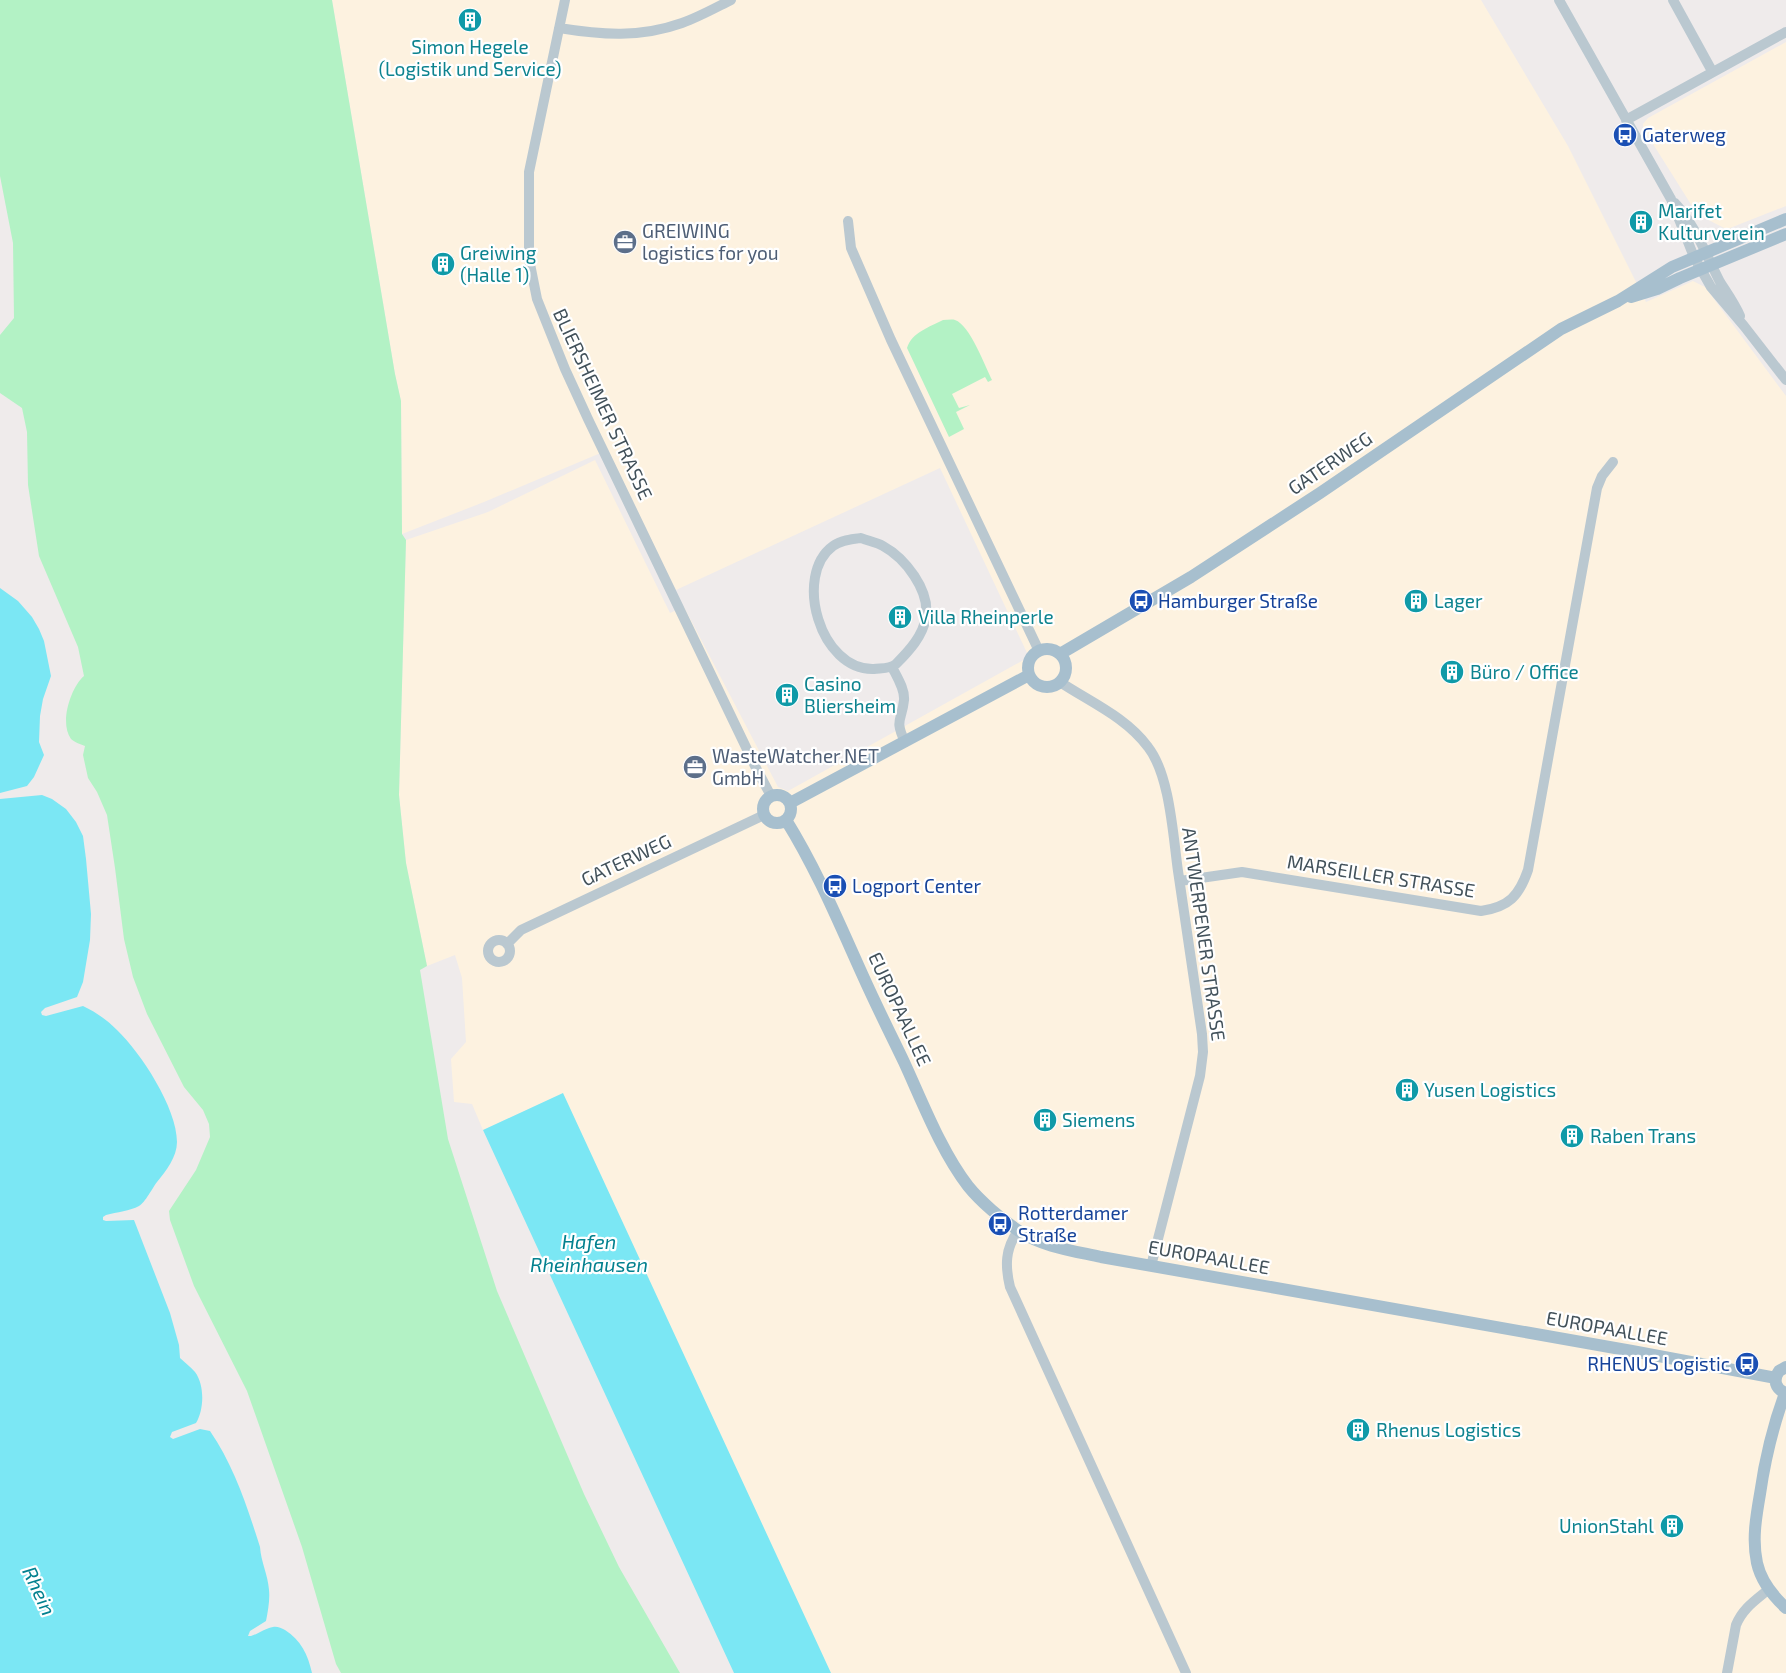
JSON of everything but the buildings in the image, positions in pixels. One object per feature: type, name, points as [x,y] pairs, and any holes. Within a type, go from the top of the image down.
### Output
[{"type":"main road","name":"GATERWEG","points":[[1060,654],[1199,572],[1320,493],[1561,330],[1618,301],[1655,276],[1699,255],[1786,219]]},
{"type":"main road","name":"GATERWEG","points":[[1618,301],[1657,289],[1786,234]]},
{"type":"main road","points":[[1046,649],[1055,650],[1060,654],[1066,667],[1060,682],[1053,686],[1045,687],[1038,685],[1029,675],[1029,661],[1032,655],[1039,650],[1046,649]]},
{"type":"main road","points":[[790,804],[1029,675]]},
{"type":"main road","points":[[771,796],[783,796],[790,804],[791,812],[786,820],[775,823],[769,821],[764,815],[763,806],[771,796]]},
{"type":"main road","name":"EUROPAALLEE","points":[[786,820],[825,891],[922,1100],[958,1171],[969,1187],[1018,1231],[1067,1250],[1776,1378]]},
{"type":"main road","points":[[1786,1367],[1779,1371],[1776,1378],[1778,1387],[1785,1393],[1766,1456],[1755,1522],[1754,1545],[1757,1564],[1769,1589],[1786,1608]]},
{"type":"street","name":"BLIERSHEIMER STRASSE","points":[[566,0],[529,172],[529,259],[537,299],[565,369],[599,443],[771,796]]},
{"type":"street","points":[[559,28],[615,35],[649,31],[683,23],[731,0]]},
{"type":"street","points":[[1559,0],[1671,199],[1685,215],[1699,255],[1706,267],[1740,314],[1744,326],[1786,380]]},
{"type":"street","points":[[1673,0],[1712,71]]},
{"type":"street","points":[[1626,120],[1786,32]]},
{"type":"street","points":[[848,221],[851,248],[888,331],[1039,650]]},
{"type":"street","name":"MARSEILLER STRASSE","points":[[1180,881],[1242,872],[1481,911],[1493,909],[1510,901],[1517,894],[1528,870],[1597,488],[1602,476],[1613,462]]},
{"type":"street","points":[[861,538],[883,546],[898,557],[912,572],[924,597],[926,616],[920,633],[912,647],[892,667],[870,669],[856,665],[836,652],[823,634],[817,616],[814,595],[816,576],[821,559],[832,546],[847,539],[861,538]]},
{"type":"street","points":[[892,667],[902,687],[904,699],[899,724],[904,742]]},
{"type":"street","name":"ANTWERPENER STRASSE","points":[[1060,682],[1137,732],[1161,770],[1170,816],[1202,1034],[1203,1052],[1200,1076],[1151,1266]]},
{"type":"street","name":"GATERWEG","points":[[507,944],[521,930],[764,815]]},
{"type":"street","points":[[1018,1231],[1008,1251],[1006,1268],[1010,1287],[1186,1673]]},
{"type":"street","points":[[1727,1673],[1736,1625],[1740,1617],[1752,1602],[1769,1589]]},
{"type":"shaded area","points":[[332,0],[1481,0],[1568,146],[1646,302],[1693,281],[1705,287],[1786,396],[1786,1673],[830,1673],[562,1094],[483,1130],[472,1104],[454,1102],[451,1059],[466,1042],[462,978],[455,955],[427,966],[406,863],[399,795],[406,540],[488,512],[595,460],[670,613],[684,607],[778,787],[788,791],[1029,657],[940,468],[676,590],[603,452],[402,534],[401,401]]},
{"type":"shaded area","points":[[1786,42],[1786,206],[1730,228],[1724,228],[1697,214],[1643,128],[1643,124],[1648,118]]},
{"type":"green space","points":[[0,0],[332,0],[401,401],[402,534],[406,540],[399,795],[406,863],[427,966],[420,970],[448,1139],[497,1291],[584,1494],[619,1567],[680,1673],[341,1673],[336,1664],[302,1547],[247,1391],[194,1286],[170,1220],[169,1211],[196,1170],[210,1137],[209,1124],[203,1110],[184,1087],[147,1014],[133,977],[124,939],[107,815],[97,792],[88,778],[83,755],[85,746],[71,739],[66,724],[66,715],[71,697],[79,681],[84,676],[78,647],[39,556],[28,485],[27,432],[22,408],[0,393],[0,335],[14,318],[13,243],[0,176]]},
{"type":"green space","points":[[943,320],[955,320],[961,323],[971,337],[992,380],[988,382],[985,377],[952,394],[959,408],[970,405],[956,412],[964,429],[949,437],[907,348],[909,342],[917,334]]},
{"type":"water","points":[[0,588],[18,601],[32,617],[39,629],[44,641],[51,676],[43,699],[40,716],[39,742],[44,755],[34,777],[27,786],[0,793]]},
{"type":"water","name":"Rhein","points":[[42,795],[52,799],[66,809],[76,822],[83,836],[91,914],[90,940],[83,982],[77,997],[45,1008],[41,1012],[42,1015],[46,1016],[83,1006],[109,1023],[126,1040],[147,1067],[171,1113],[175,1128],[177,1148],[173,1158],[144,1202],[132,1209],[106,1215],[103,1217],[103,1220],[134,1220],[170,1313],[179,1345],[180,1358],[198,1377],[202,1390],[202,1405],[199,1418],[196,1423],[172,1432],[170,1437],[173,1439],[200,1429],[210,1431],[233,1472],[250,1516],[260,1547],[269,1598],[266,1621],[250,1631],[248,1636],[273,1627],[285,1630],[303,1648],[312,1673],[0,1673],[0,799]]},
{"type":"water","name":"Hafen Rheinhausen","points":[[563,1093],[831,1673],[734,1673],[483,1130]]},
{"type":"place","name":"Simon Hegele (Logistik und Service)","points":[[470,20]]},
{"type":"place","name":"Gaterweg","points":[[1625,135]]},
{"type":"place","name":"Marifet Kulturverein","points":[[1641,222]]},
{"type":"place","name":"GREIWING logistics for you","points":[[625,242]]},
{"type":"place","name":"Greiwing (Halle 1)","points":[[443,264]]},
{"type":"place","name":"Hamburger Straße","points":[[1141,601]]},
{"type":"place","name":"Lager","points":[[1416,601]]},
{"type":"place","name":"Villa Rheinperle","points":[[900,617]]},
{"type":"place","name":"Büro / Office","points":[[1452,672]]},
{"type":"place","name":"Casino Bliersheim","points":[[787,695]]},
{"type":"place","name":"WasteWatcher.NET GmbH","points":[[695,767]]},
{"type":"place","name":"Logport Center","points":[[835,886]]},
{"type":"place","name":"Yusen Logistics","points":[[1407,1090]]},
{"type":"place","name":"Siemens","points":[[1045,1120]]},
{"type":"place","name":"Raben Trans","points":[[1572,1136]]},
{"type":"place","name":"Rotterdamer Straße","points":[[1000,1224]]},
{"type":"place","name":"RHENUS Logistic","points":[[1747,1364]]},
{"type":"place","name":"Rhenus Logistics","points":[[1358,1430]]},
{"type":"place","name":"UnionStahl","points":[[1672,1526]]}]
